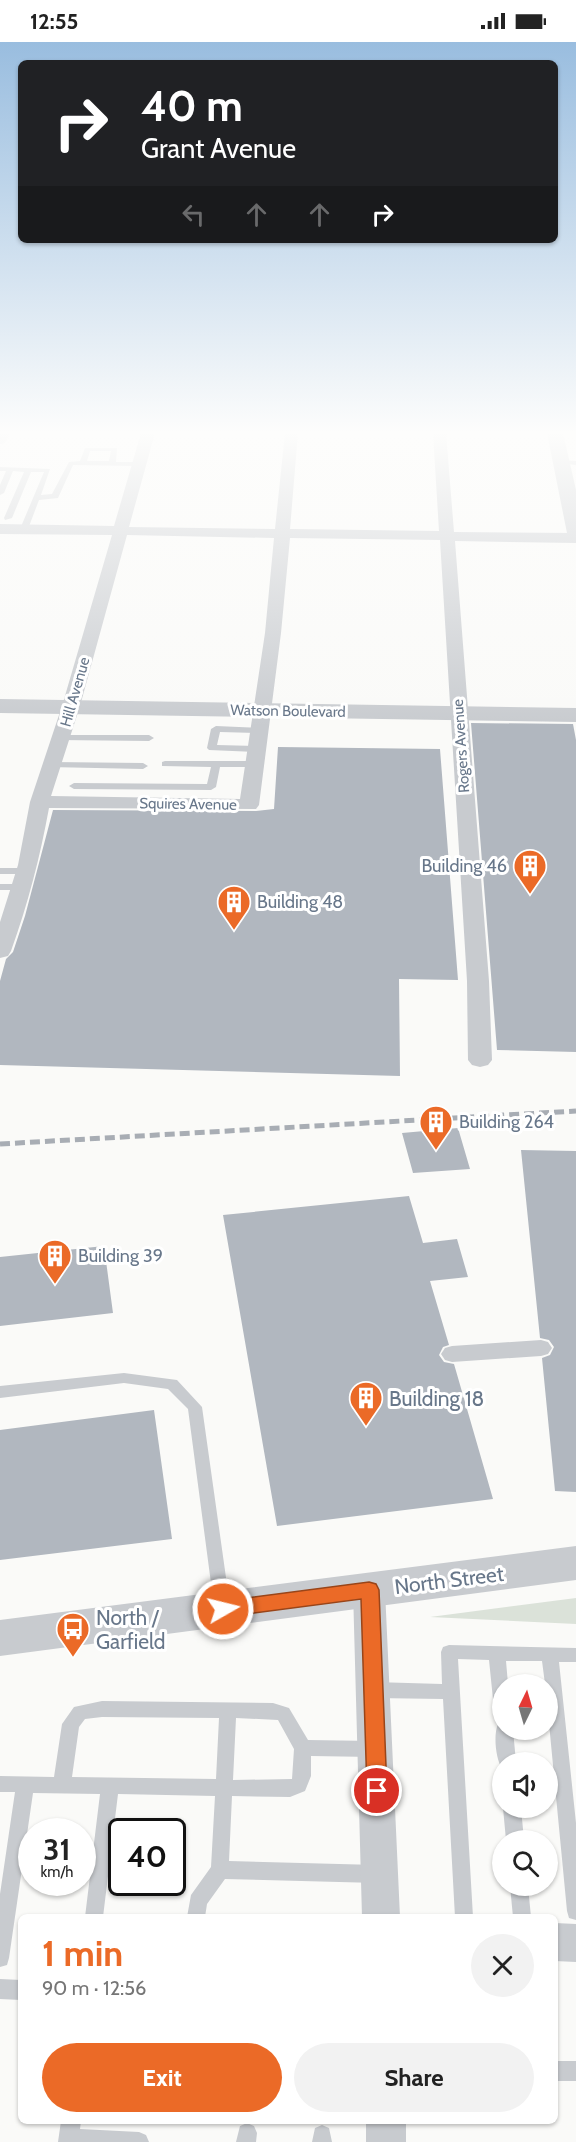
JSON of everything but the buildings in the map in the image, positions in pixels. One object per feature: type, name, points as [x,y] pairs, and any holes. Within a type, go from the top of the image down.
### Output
[{"type":"street","points":[[119,531],[576,538]]},
{"type":"street","name":"Hill Avenue","points":[[0,951],[7,913],[24,879],[40,802],[71,706],[119,531]]},
{"type":"street","name":"Rogers Avenue","points":[[448,531],[480,1060]]},
{"type":"street","name":"Squires Avenue","points":[[40,802],[249,805],[263,720],[280,533]]},
{"type":"street","name":"Watson Boulevard","points":[[0,706],[71,706],[263,720],[459,713],[576,716]]},
{"type":"street","points":[[452,1354],[541,1348]]},
{"type":"street","name":"North Street","points":[[0,1638],[576,1563]]},
{"type":"street","points":[[369,1590],[381,1914]]},
{"type":"street","points":[[558,1942],[576,1943]]},
{"type":"street","points":[[386,2124],[386,2142]]},
{"type":"lane","points":[[257,757],[213,748],[216,729],[263,720]]},
{"type":"lane","points":[[61,738],[149,738]]},
{"type":"lane","points":[[165,764],[216,764],[257,757]]},
{"type":"lane","points":[[74,786],[211,787],[216,764]]},
{"type":"lane","points":[[52,765],[143,766]]},
{"type":"lane","points":[[0,871],[24,879]]},
{"type":"lane","points":[[0,887],[24,879]]},
{"type":"lane","points":[[0,1392],[124,1378],[172,1384],[195,1407],[223,1609]]},
{"type":"lane","points":[[464,1914],[449,1652],[576,1655]]},
{"type":"lane","points":[[497,1653],[499,1674]]},
{"type":"lane","points":[[550,1654],[576,1911]]},
{"type":"lane","points":[[373,1690],[450,1692]]},
{"type":"lane","points":[[0,1784],[290,1789],[299,1785],[302,1776],[303,1748],[283,1713],[102,1709],[80,1712],[71,1724],[62,1785]]},
{"type":"lane","points":[[196,1914],[198,1901],[220,1870],[228,1710]]},
{"type":"lane","points":[[303,1748],[375,1749]]},
{"type":"lane","points":[[0,1958],[24,1784]]},
{"type":"lane","points":[[94,1914],[110,1786]]},
{"type":"lane","points":[[220,1870],[380,1874]]},
{"type":"lane","points":[[520,1896],[522,1914]]},
{"type":"lane","points":[[0,1989],[18,1990]]},
{"type":"lane","points":[[558,2071],[576,2071]]},
{"type":"lane","points":[[69,2134],[139,2142]]},
{"type":"shaded area","points":[[576,1598],[576,1624],[430,1617]]},
{"type":"railway","points":[[0,1144],[576,1111]]},
{"type":"place","name":"Building 46","points":[[530,895]]},
{"type":"place","name":"Building 48","points":[[234,931]]},
{"type":"place","name":"Building 264","points":[[436,1151]]},
{"type":"place","name":"Building 39","points":[[55,1285]]},
{"type":"place","name":"Building 18","points":[[366,1427]]},
{"type":"place","name":"North / Garfield","points":[[73,1658]]},
{"type":"route","points":[[223,1609],[369,1590],[377,1791]]}]
